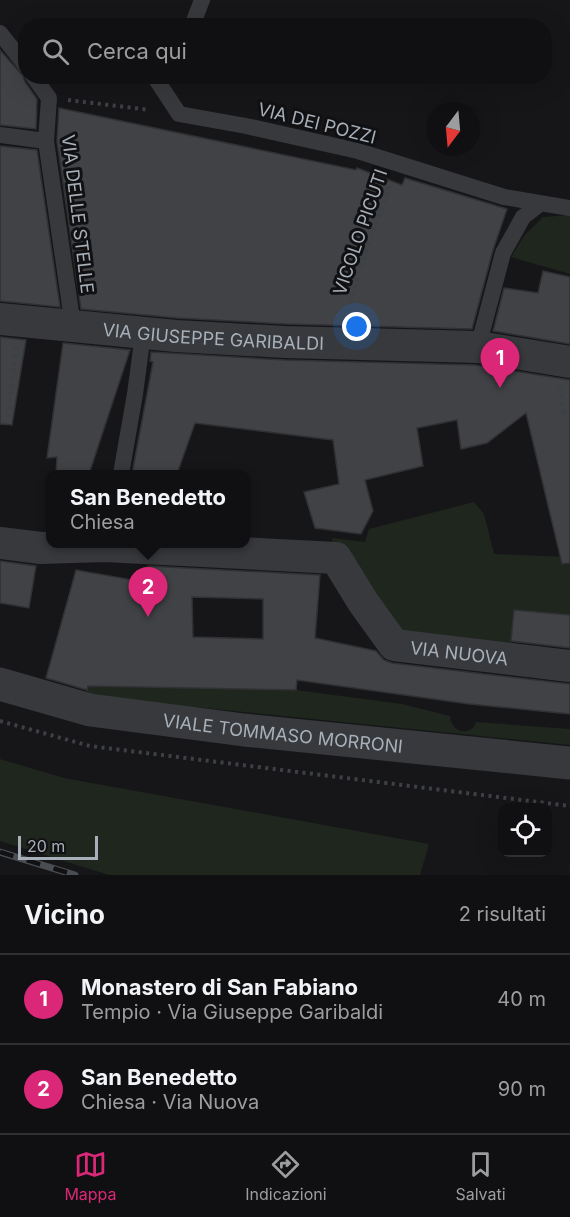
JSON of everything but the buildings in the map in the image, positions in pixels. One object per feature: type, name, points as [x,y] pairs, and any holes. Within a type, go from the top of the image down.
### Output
[{"type":"street","name":"VIA GIUSEPPE GARIBALDI","points":[[9,319],[143,334],[344,344],[478,347],[565,374]]},
{"type":"street","name":"VIA NUOVA","points":[[0,543],[46,548]]},
{"type":"street","name":"VIA NUOVA","points":[[159,548],[336,558],[363,602],[394,645],[570,666]]},
{"type":"street","name":"VIALE TOMMASO MORRONI","points":[[0,684],[90,710],[244,730],[570,763]]},
{"type":"lane","points":[[195,18],[202,0]]},
{"type":"lane","points":[[0,33],[18,56]]},
{"type":"lane","points":[[39,84],[49,98]]},
{"type":"lane","points":[[159,84],[179,114]]},
{"type":"lane","points":[[166,95],[170,84]]},
{"type":"lane","name":"VIA DELLE STELLE","points":[[49,98],[46,141],[73,326]]},
{"type":"lane","name":"VIA DEI POZZI","points":[[179,114],[246,126],[358,151],[504,197],[570,208]]},
{"type":"lane","points":[[0,135],[46,141]]},
{"type":"lane","points":[[478,347],[503,253],[524,217],[540,204]]},
{"type":"lane","points":[[122,470],[143,334]]},
{"type":"path","points":[[49,98],[179,114]]},
{"type":"path","name":"VICOLO PICUTI","points":[[344,344],[346,312],[398,165]]},
{"type":"path","points":[[8,417],[9,319]]},
{"type":"path","points":[[565,374],[565,417]]},
{"type":"path","points":[[0,721],[90,746],[570,806]]},
{"type":"shaded area","points":[[570,215],[570,274],[511,257],[524,236],[543,217]]},
{"type":"shaded area","points":[[474,502],[484,514],[494,554],[570,557],[570,615],[514,610],[511,650],[394,645],[336,558],[332,538],[365,542],[369,529]]},
{"type":"shaded area","points":[[88,686],[296,690],[402,704],[450,716],[452,724],[461,731],[473,728],[476,722],[570,729],[570,745],[86,696]]},
{"type":"shaded area","points":[[0,759],[64,778],[429,844],[420,875],[109,875],[0,841]]},
{"type":"railway","points":[[0,852],[75,875]]},
{"type":"place","name":"Monastero di San Fabiano","points":[[500,388]]},
{"type":"place","name":"San Benedetto","points":[[148,617]]}]
